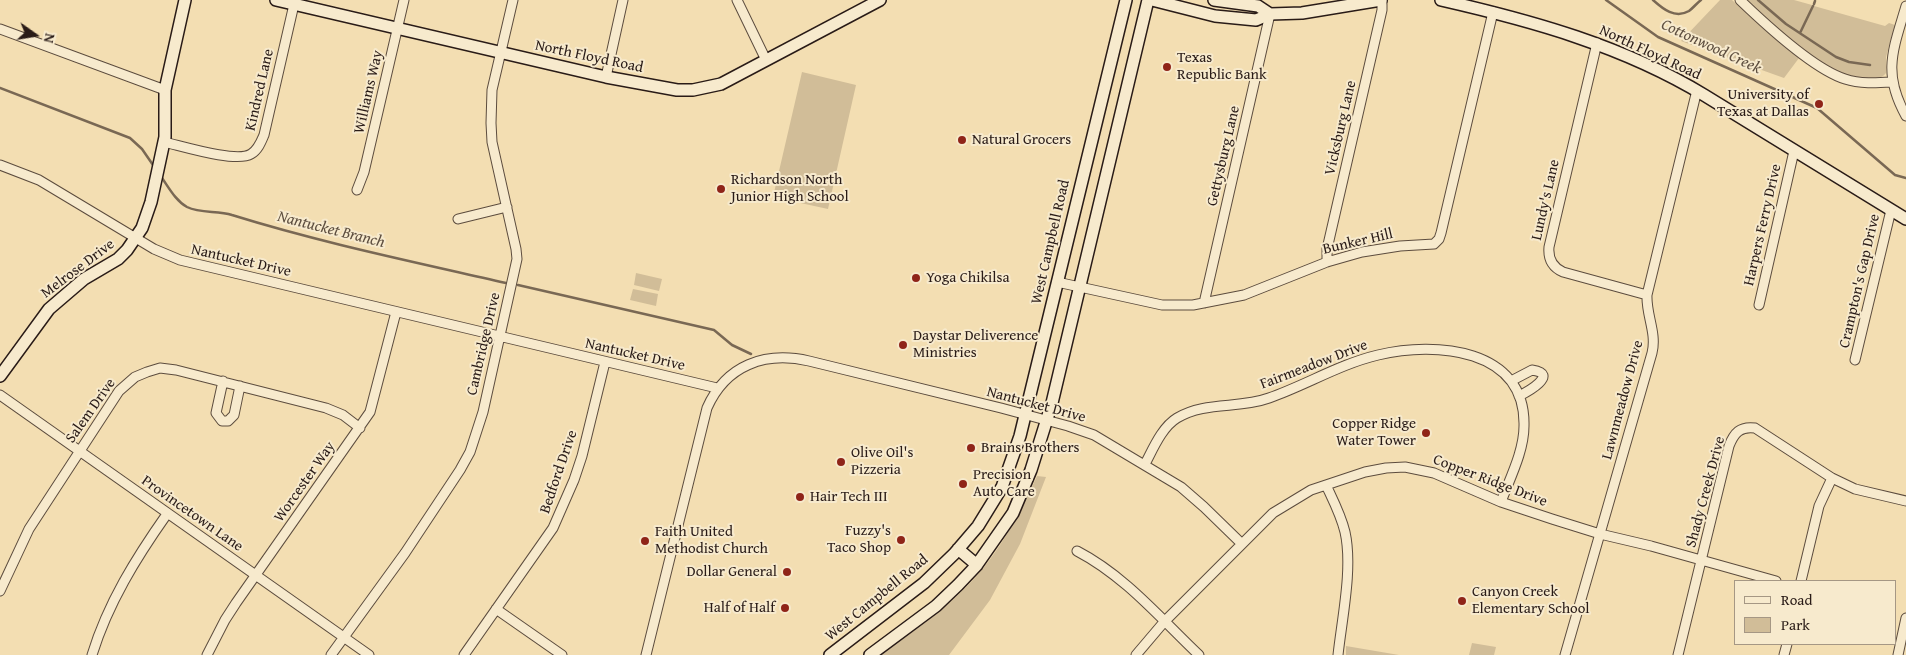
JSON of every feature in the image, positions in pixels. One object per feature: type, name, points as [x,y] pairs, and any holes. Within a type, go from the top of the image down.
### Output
[{"type":"street","name":"Melrose Drive","points":[[0,376],[49,308],[84,279],[118,259],[142,228],[151,202],[164,142],[165,90],[185,0]]},
{"type":"street","name":"North Floyd Road","points":[[276,0],[295,2],[606,77],[657,87],[693,90],[721,84],[880,0]]},
{"type":"street","name":"Williams Way","points":[[357,190],[364,172],[404,0]]},
{"type":"street","name":"Cambridge Drive","points":[[331,655],[405,553],[460,470],[470,452],[482,412],[517,259],[492,142],[491,123],[492,90],[513,0]]},
{"type":"street","points":[[606,77],[623,0]]},
{"type":"street","points":[[738,0],[766,60]]},
{"type":"street","name":"West Campbell Road","points":[[830,655],[906,598],[958,549],[987,514],[1002,487],[1012,463],[1026,416],[1126,0]]},
{"type":"street","points":[[870,655],[936,606],[977,564],[1013,513],[1032,470],[1047,421],[1148,0]]},
{"type":"street","points":[[1152,0],[1216,16],[1256,20],[1270,14],[1308,12],[1381,0]]},
{"type":"street","points":[[1214,0],[1258,6],[1270,14]]},
{"type":"street","name":"Vicksburg Lane","points":[[1327,262],[1327,249],[1382,10],[1381,0]]},
{"type":"street","name":"North Floyd Road","points":[[1442,0],[1544,26],[1597,43],[1697,90],[1906,219]]},
{"type":"street","points":[[1740,0],[1786,41],[1832,74],[1843,79],[1865,83],[1892,82]]},
{"type":"street","name":"Kindred Lane","points":[[164,142],[230,157],[244,157],[252,154],[262,141],[295,2]]},
{"type":"street","points":[[1906,6],[1893,52],[1892,82],[1896,96],[1906,116]]},
{"type":"street","name":"Bunker Hill","points":[[1057,282],[1162,306],[1181,306],[1234,298],[1253,293],[1327,262],[1371,250],[1400,246],[1432,245],[1439,239],[1492,12]]},
{"type":"street","name":"Gettysburg Lane","points":[[1204,303],[1270,14]]},
{"type":"street","points":[[0,29],[165,90]]},
{"type":"street","name":"Lundy's Lane","points":[[1597,43],[1549,247],[1549,257],[1553,266],[1563,272],[1647,295]]},
{"type":"street","name":"Lawnmeadow Drive","points":[[1565,655],[1653,349],[1654,334],[1647,305],[1647,295],[1697,90]]},
{"type":"street","points":[[1101,99],[1122,104]]},
{"type":"street","name":"Harpers Ferry Drive","points":[[1759,305],[1794,151]]},
{"type":"street","name":"Nantucket Drive","points":[[0,165],[39,180],[154,249],[180,260],[717,388],[736,371],[757,362],[776,358],[793,359],[1047,421],[1094,435],[1181,487],[1242,544]]},
{"type":"street","points":[[458,219],[507,207]]},
{"type":"street","name":"Crampton's Gap Drive","points":[[1855,360],[1891,210]]},
{"type":"street","name":"Worcester Way","points":[[207,655],[225,620],[360,428],[372,406],[396,312]]},
{"type":"street","name":"Fairmeadow Drive","points":[[1145,464],[1168,426],[1175,419],[1190,412],[1203,408],[1267,400],[1331,372],[1379,354],[1419,349],[1447,350],[1479,357],[1494,365],[1511,381],[1519,396],[1524,418],[1523,436],[1501,502]]},
{"type":"street","name":"Bedford Drive","points":[[464,655],[553,528],[582,456],[605,362]]},
{"type":"street","name":"Salem Drive","points":[[0,591],[30,529],[119,391],[135,377],[153,370],[167,368],[326,408],[343,415],[360,428]]},
{"type":"street","points":[[1511,381],[1532,370],[1539,372],[1542,377],[1539,385],[1519,396]]},
{"type":"street","points":[[223,381],[216,413],[222,421],[228,421],[234,415],[240,386]]},
{"type":"street","points":[[646,655],[707,408],[717,388]]},
{"type":"street","name":"Provincetown Lane","points":[[0,395],[369,655]]},
{"type":"street","name":"Shady Creek Drive","points":[[1678,655],[1730,446],[1733,436],[1738,430],[1755,428],[1832,478],[1855,489],[1906,501]]},
{"type":"street","name":"Copper Ridge Drive","points":[[1136,655],[1164,622],[1273,514],[1304,494],[1326,485],[1365,472],[1386,468],[1406,467],[1434,473],[1501,502],[1600,534],[1651,546],[1772,580]]},
{"type":"street","points":[[1802,580],[1819,506],[1832,478]]},
{"type":"street","points":[[1326,485],[1341,517],[1347,542],[1347,574],[1338,655]]},
{"type":"street","points":[[92,655],[106,617],[122,583],[136,558],[167,514]]},
{"type":"street","points":[[958,549],[977,564]]},
{"type":"street","points":[[1077,551],[1122,581],[1199,655]]},
{"type":"street","points":[[496,609],[562,655]]},
{"type":"street","points":[[1898,655],[1906,618]]},
{"type":"green space","points":[[1720,0],[1732,0],[1799,58],[1784,78],[1681,41]]},
{"type":"green space","points":[[1746,0],[1794,0],[1812,5],[1811,12],[1814,6],[1885,26],[1889,23],[1895,25],[1886,57],[1886,73],[1883,76],[1872,78],[1855,77],[1838,71],[1804,51]]},
{"type":"green space","points":[[802,72],[856,85],[828,209],[773,197]]},
{"type":"green space","points":[[636,273],[662,279],[659,291],[634,285]]},
{"type":"green space","points":[[633,289],[658,294],[656,306],[630,300]]},
{"type":"green space","points":[[1037,476],[1046,477],[1020,544],[990,600],[949,655],[880,655],[921,626],[959,594],[984,568],[1004,539]]},
{"type":"green space","points":[[1472,643],[1496,647],[1494,655],[1469,655]]},
{"type":"green space","points":[[1346,646],[1399,655],[1346,655]]},
{"type":"waterway","name":"Cottonwood Creek","points":[[1606,0],[1658,37],[1817,108],[1895,175],[1906,178]]},
{"type":"waterway","points":[[1653,0],[1665,10],[1679,14],[1689,11],[1701,0]]},
{"type":"waterway","points":[[1758,0],[1786,24],[1836,57],[1849,62],[1870,65]]},
{"type":"waterway","points":[[1800,33],[1813,6]]},
{"type":"waterway","name":"Nantucket Branch","points":[[0,88],[130,138],[142,149],[153,165]]},
{"type":"waterway","name":"Nantucket Branch","points":[[162,178],[179,201],[192,209],[227,214],[334,243],[506,283]]},
{"type":"waterway","name":"Nantucket Branch","points":[[518,285],[714,330],[732,345],[751,354]]},
{"type":"place","name":"Texas Republic Bank","points":[[1167,67]]},
{"type":"place","name":"University of Texas at Dallas","points":[[1819,104]]},
{"type":"place","name":"Natural Grocers","points":[[962,140]]},
{"type":"place","name":"Richardson North Junior High School","points":[[721,189]]},
{"type":"place","name":"Yoga Chikilsa","points":[[916,278]]},
{"type":"place","name":"Daystar Deliverence Ministries","points":[[903,345]]},
{"type":"place","name":"Copper Ridge Water Tower","points":[[1426,433]]},
{"type":"place","name":"Brains Brothers","points":[[971,448]]},
{"type":"place","name":"Olive Oil's Pizzeria","points":[[841,462]]},
{"type":"place","name":"Precision Auto Care","points":[[963,484]]},
{"type":"place","name":"Hair Tech III","points":[[800,497]]},
{"type":"place","name":"Fuzzy's Taco Shop","points":[[901,540]]},
{"type":"place","name":"Faith United Methodist Church","points":[[645,541]]},
{"type":"place","name":"Dollar General","points":[[787,572]]},
{"type":"place","name":"Canyon Creek Elementary School","points":[[1462,601]]},
{"type":"place","name":"Half of Half","points":[[785,608]]}]
